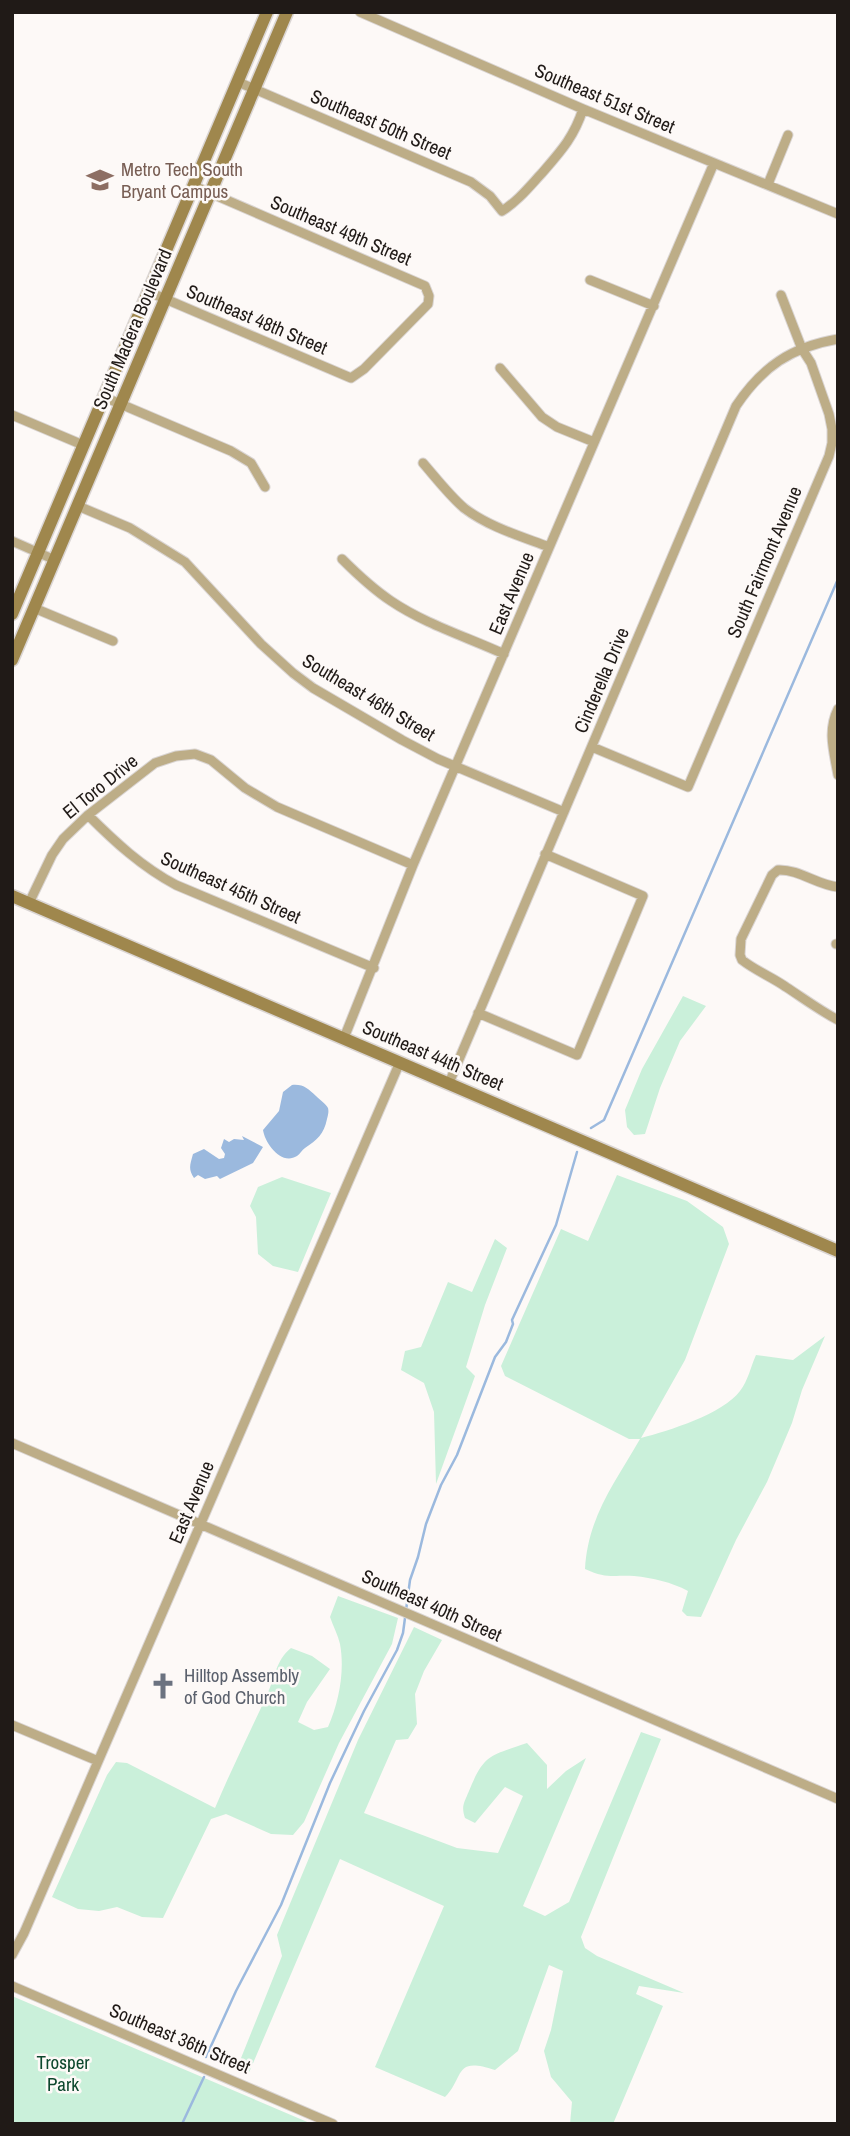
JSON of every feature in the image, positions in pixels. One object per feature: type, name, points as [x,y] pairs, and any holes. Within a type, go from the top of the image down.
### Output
[{"type":"street","name":"South Madera Boulevard","points":[[12,614],[267,12]]},
{"type":"street","name":"South Madera Boulevard","points":[[12,660],[287,12]]},
{"type":"street","name":"Southeast 51st Street","points":[[360,12],[838,214]]},
{"type":"street","name":"Southeast 50th Street","points":[[238,82],[471,182],[490,196],[502,212],[517,201],[565,148],[577,127],[583,108]]},
{"type":"street","points":[[768,184],[788,135]]},
{"type":"street","name":"East Avenue","points":[[344,1038],[413,866],[714,163]]},
{"type":"street","name":"Southeast 49th Street","points":[[194,186],[425,286],[429,296],[428,304],[364,369],[351,378]]},
{"type":"street","points":[[590,280],[654,306]]},
{"type":"street","name":"Southeast 48th Street","points":[[149,292],[351,378]]},
{"type":"street","name":"South Fairmont Avenue","points":[[592,747],[688,787],[829,456],[832,429],[829,414],[811,363],[802,349],[781,295]]},
{"type":"street","name":"Cinderella Drive","points":[[449,1083],[736,406],[749,386],[783,357],[817,343],[838,339]]},
{"type":"street","points":[[500,368],[542,417],[557,427],[594,442]]},
{"type":"street","points":[[104,397],[251,463],[265,487]]},
{"type":"street","points":[[12,415],[83,445]]},
{"type":"street","points":[[423,463],[463,507],[478,518],[550,547]]},
{"type":"street","name":"Southeast 46th Street","points":[[78,506],[130,528],[185,562],[261,644],[313,688],[402,740],[564,812]]},
{"type":"street","points":[[12,541],[55,560]]},
{"type":"street","points":[[342,559],[363,580],[393,602],[504,654]]},
{"type":"street","points":[[34,608],[113,640]]},
{"type":"street","points":[[838,709],[831,734],[838,775]]},
{"type":"street","name":"El Toro Drive","points":[[29,903],[57,847],[88,816],[155,763],[195,754],[211,761],[245,788],[277,807],[413,866]]},
{"type":"street","name":"Southeast 45th Street","points":[[88,816],[121,848],[159,876],[374,968]]},
{"type":"street","points":[[478,1013],[577,1055],[643,895],[545,854]]},
{"type":"street","points":[[838,887],[819,883],[790,871],[778,870],[772,875],[741,939],[740,955],[750,966],[838,1020]]},
{"type":"street","name":"Southeast 44th Street","points":[[12,896],[838,1251]]},
{"type":"street","name":"East Avenue","points":[[12,1955],[400,1062]]},
{"type":"street","name":"Southeast 40th Street","points":[[12,1443],[838,1799]]},
{"type":"street","points":[[12,1726],[98,1761]]},
{"type":"street","name":"Southeast 36th Street","points":[[12,1986],[333,2124]]},
{"type":"green space","points":[[683,996],[706,1006],[680,1041],[660,1088],[645,1134],[634,1135],[627,1127],[625,1110],[642,1069]]},
{"type":"green space","points":[[617,1175],[687,1201],[723,1227],[729,1244],[685,1360],[641,1438],[694,1420],[721,1407],[740,1391],[756,1355],[793,1360],[825,1336],[767,1482],[736,1540],[701,1617],[687,1616],[682,1611],[688,1591],[675,1585],[634,1576],[604,1575],[585,1569],[587,1550],[597,1516],[640,1439],[629,1439],[505,1376],[501,1366],[561,1229],[588,1241]]},
{"type":"green space","points":[[282,1177],[331,1193],[298,1272],[273,1266],[258,1254],[256,1217],[250,1206],[258,1187]]},
{"type":"green space","points":[[495,1239],[507,1248],[485,1305],[466,1367],[475,1376],[436,1484],[434,1412],[424,1383],[401,1370],[405,1351],[421,1347],[448,1282],[472,1292]]},
{"type":"green space","points":[[338,1596],[398,1618],[392,1644],[339,1743],[304,1822],[293,1835],[271,1834],[226,1814],[211,1819],[163,1918],[142,1917],[117,1907],[99,1911],[78,1909],[52,1897],[107,1775],[116,1762],[127,1763],[215,1808],[269,1690],[278,1664],[291,1648],[312,1656],[330,1669],[307,1702],[298,1722],[314,1730],[328,1727],[338,1697],[341,1676],[340,1644],[330,1617]]},
{"type":"green space","points":[[414,1627],[442,1640],[424,1671],[415,1694],[417,1724],[408,1739],[396,1740],[364,1813],[457,1848],[498,1853],[523,1796],[505,1787],[475,1823],[465,1818],[464,1802],[484,1763],[496,1754],[527,1743],[547,1765],[547,1789],[566,1771],[586,1758],[523,1906],[545,1916],[569,1902],[641,1732],[661,1739],[581,1937],[585,1948],[597,1956],[684,1993],[639,1986],[636,1994],[663,2006],[613,2124],[570,2124],[572,2102],[551,2077],[544,2051],[563,1971],[549,1965],[518,2051],[495,2070],[482,2066],[466,2067],[445,2097],[375,2067],[444,1906],[340,1859],[248,2075],[237,2068],[282,1956],[277,1935],[358,1740]]},
{"type":"green space","name":"Trosper Park","points":[[12,1996],[312,2124],[12,2124]]},
{"type":"water","points":[[292,1085],[308,1089],[326,1105],[328,1112],[322,1133],[297,1156],[285,1158],[270,1147],[263,1130],[279,1111],[283,1092]]},
{"type":"water","points":[[242,1136],[263,1147],[253,1163],[220,1179],[217,1176],[205,1179],[198,1175],[194,1178],[190,1167],[193,1154],[204,1149],[219,1159],[224,1158],[225,1154],[221,1148],[224,1139],[229,1142],[234,1139],[244,1140]]},
{"type":"waterway","points":[[591,1128],[604,1120],[838,579]]},
{"type":"waterway","points":[[206,2057],[236,1991],[281,1905],[330,1783],[397,1650],[403,1633],[410,1580],[426,1524],[441,1485],[457,1455],[495,1357],[506,1342],[512,1320],[556,1225],[577,1152]]},
{"type":"waterway","points":[[182,2124],[204,2077]]},
{"type":"place","name":"Metro Tech South Bryant Campus","points":[[100,180]]},
{"type":"place","name":"Hilltop Assembly of God Church","points":[[163,1686]]}]
